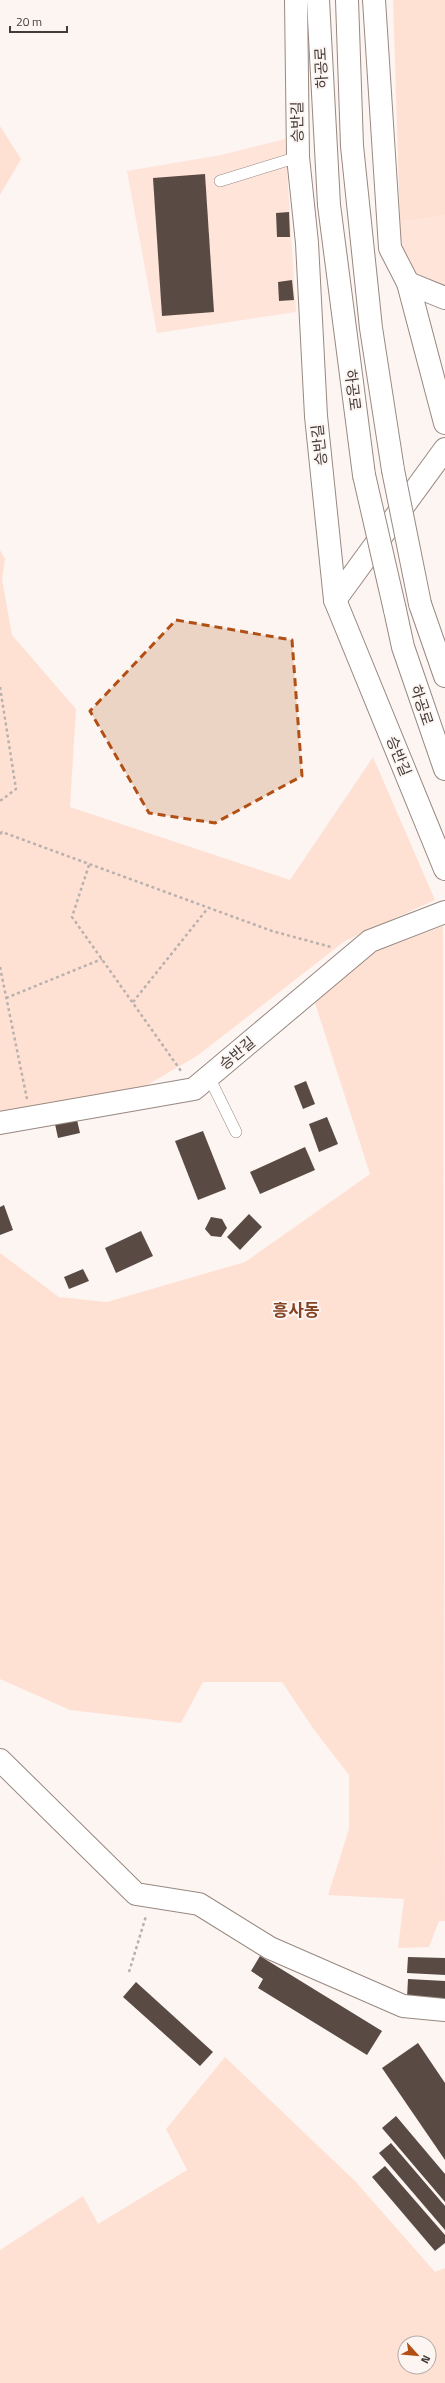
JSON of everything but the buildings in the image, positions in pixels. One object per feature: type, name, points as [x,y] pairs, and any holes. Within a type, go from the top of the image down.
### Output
[{"type":"street","name":"승반길","points":[[296,0],[298,158],[307,243],[316,416],[335,600],[445,869]]},
{"type":"street","name":"하공로","points":[[318,0],[329,205],[364,475],[403,647],[445,769]]},
{"type":"street","name":"하공로","points":[[347,0],[352,146],[371,328],[393,470],[420,604],[445,676]]},
{"type":"street","points":[[374,0],[390,248],[408,283],[445,423]]},
{"type":"street","points":[[408,283],[445,298]]},
{"type":"street","points":[[335,600],[445,449]]},
{"type":"street","name":"승반길","points":[[202,1083],[370,941],[445,912]]},
{"type":"street","points":[[0,1123],[202,1083]]},
{"type":"street","points":[[0,1760],[136,1894],[199,1904],[270,1948],[403,2006],[445,2010]]},
{"type":"lane","points":[[220,181],[298,158]]},
{"type":"lane","points":[[202,1083],[236,1132]]},
{"type":"path","points":[[0,686],[16,789],[0,801]]},
{"type":"path","points":[[0,834],[2,832],[272,931],[355,953]]},
{"type":"path","points":[[89,865],[72,917],[133,1002],[202,1083]]},
{"type":"path","points":[[133,1002],[208,908]]},
{"type":"path","points":[[6,998],[102,959]]},
{"type":"path","points":[[0,967],[31,1117]]},
{"type":"path","points":[[129,1972],[152,1897]]},
{"type":"highlighted area","points":[[176,620],[292,640],[302,776],[215,823],[149,813],[90,711]]},
{"type":"shaded area","points":[[393,0],[445,0],[445,215],[400,222]]},
{"type":"shaded area","points":[[0,126],[21,159],[0,195]]},
{"type":"shaded area","points":[[285,139],[296,312],[157,333],[127,171],[221,155]]},
{"type":"shaded area","points":[[445,215],[445,288],[414,277],[400,249],[400,222]]},
{"type":"shaded area","points":[[0,550],[5,559],[2,579],[12,635],[76,709],[70,807],[290,880],[373,757],[435,900],[345,941],[197,1056],[147,1085],[0,1113]]},
{"type":"shaded area","points":[[443,926],[445,1921],[439,1921],[429,1947],[398,1948],[404,1899],[328,1895],[349,1829],[349,1775],[315,1731],[282,1682],[203,1682],[181,1723],[70,1710],[0,1679],[0,1253],[59,1297],[107,1302],[245,1262],[370,1174],[313,997],[369,954]]},
{"type":"shaded area","points":[[225,2057],[355,2181],[435,2272],[445,2268],[445,2383],[0,2383],[0,2250],[83,2196],[98,2224],[187,2170],[166,2129]]},
{"type":"district","name":"흥사동","points":[[296,1310]]}]
